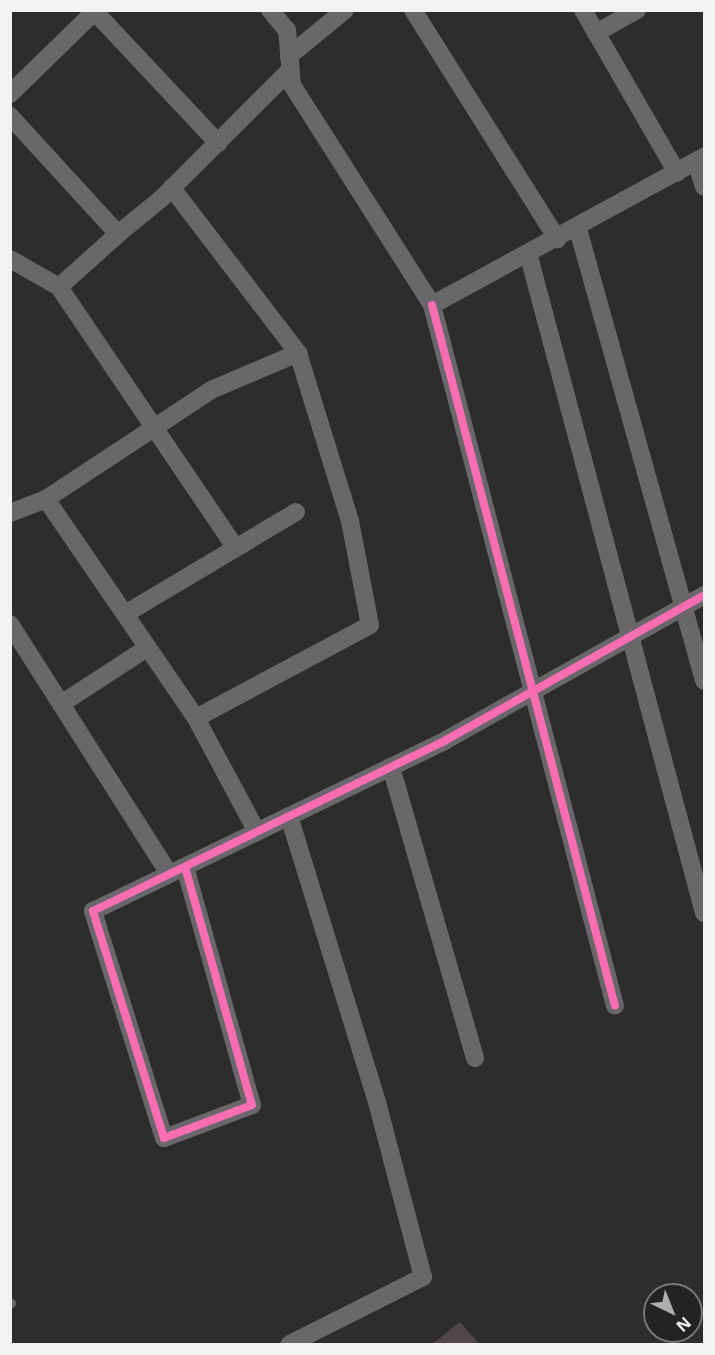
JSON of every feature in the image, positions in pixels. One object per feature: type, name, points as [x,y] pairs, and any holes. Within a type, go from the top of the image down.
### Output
[{"type":"street","points":[[270,10],[287,30],[292,85],[432,305],[531,692],[615,1006]]},
{"type":"street","points":[[59,287],[172,188],[218,143],[290,63],[345,10]]},
{"type":"street","points":[[413,10],[557,239]]},
{"type":"street","points":[[583,10],[677,173]]},
{"type":"street","points":[[596,33],[637,10]]},
{"type":"street","points":[[10,93],[95,11],[218,143]]},
{"type":"street","points":[[10,116],[118,234]]},
{"type":"street","points":[[432,305],[578,229],[700,159],[705,187]]},
{"type":"street","points":[[172,188],[298,353],[350,521],[370,625],[196,718]]},
{"type":"street","points":[[578,229],[705,681]]},
{"type":"street","points":[[528,253],[705,914]]},
{"type":"street","points":[[10,260],[59,287],[236,548]]},
{"type":"street","points":[[10,513],[45,499],[211,390],[298,353]]},
{"type":"street","points":[[45,499],[196,718],[257,832]]},
{"type":"street","points":[[125,614],[296,512]]},
{"type":"street","points":[[13,632],[177,870],[252,1106],[164,1138],[93,911],[177,870],[391,767],[531,692],[684,604],[705,595]]},
{"type":"street","points":[[62,704],[147,648]]},
{"type":"street","points":[[391,767],[475,1058]]},
{"type":"street","points":[[290,816],[377,1102],[423,1277],[290,1344]]},
{"type":"building","points":[[460,1322],[479,1344],[432,1344]]},
{"type":"cycle path","points":[[432,305],[615,1006]]},
{"type":"cycle path","points":[[185,867],[252,1105],[164,1138],[93,911],[446,740],[704,595]]}]
